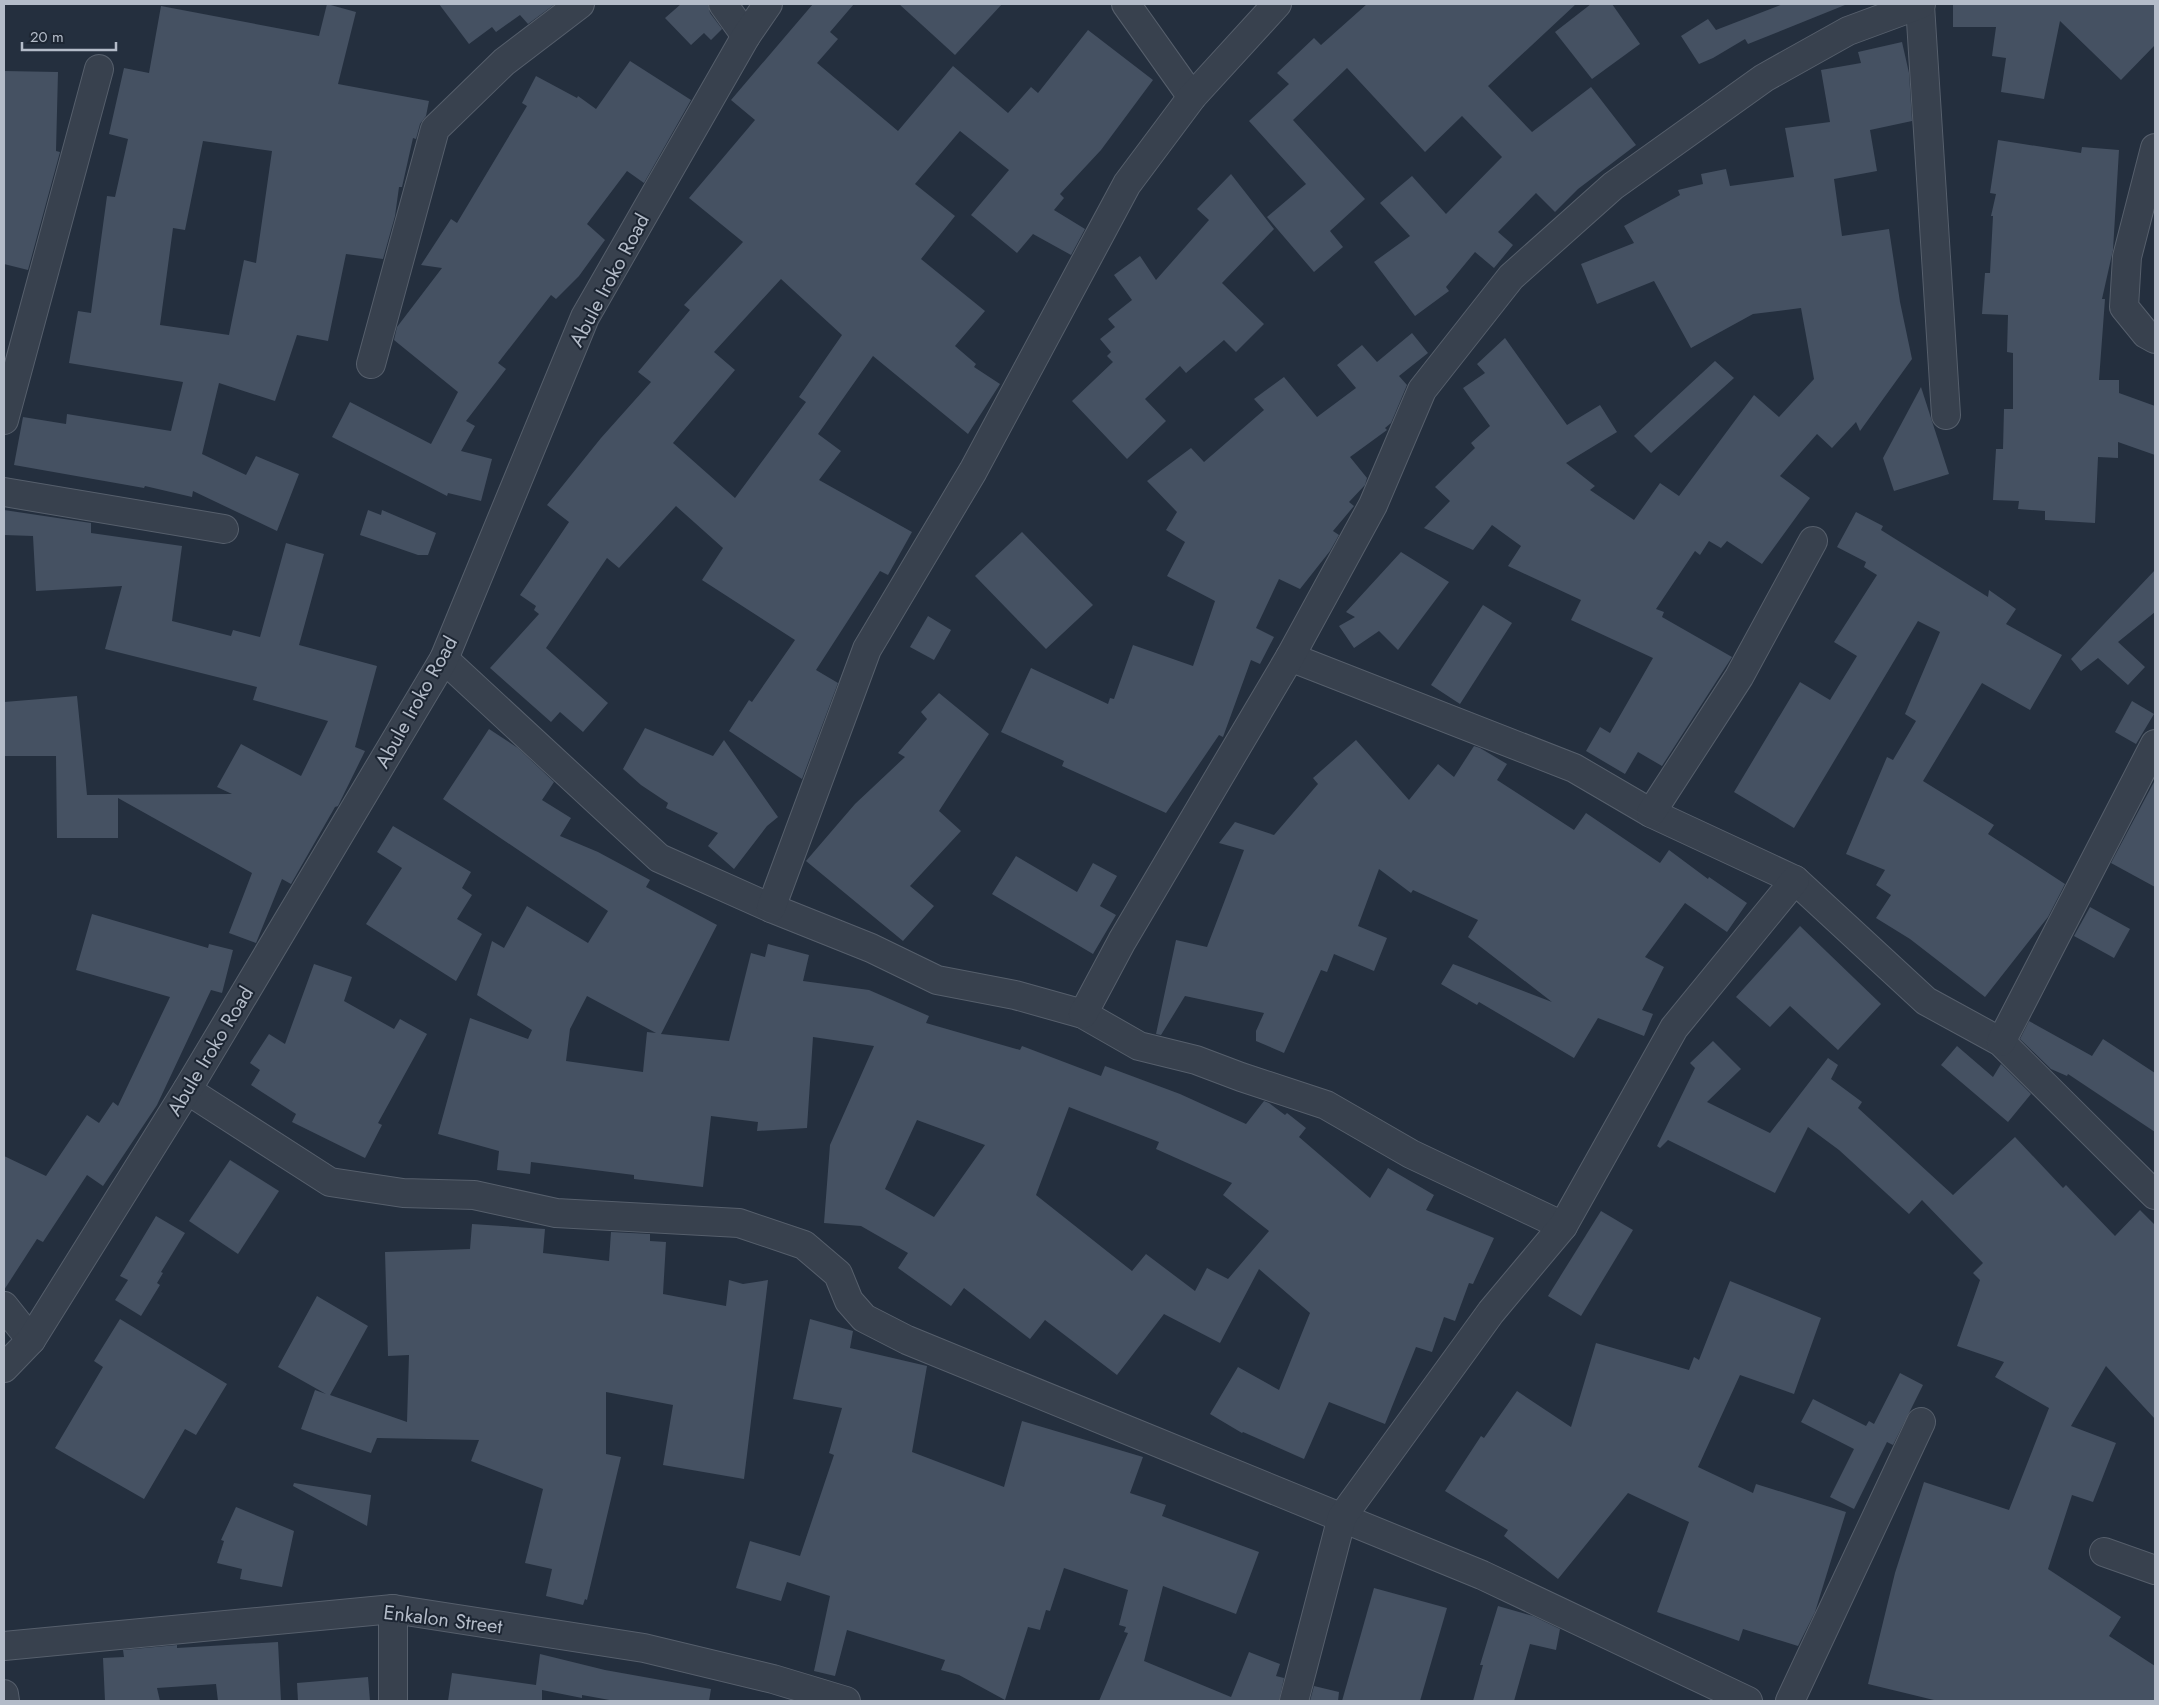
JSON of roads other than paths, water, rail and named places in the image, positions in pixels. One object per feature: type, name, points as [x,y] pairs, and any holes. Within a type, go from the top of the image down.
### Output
[{"type":"street","points":[[371,364],[435,129],[504,62],[580,4]]},
{"type":"street","points":[[723,4],[746,36]]},
{"type":"street","name":"Abule Iroko Road","points":[[4,1368],[31,1340],[187,1090],[444,659],[585,317],[746,36],[768,4]]},
{"type":"street","points":[[1126,4],[1192,98]]},
{"type":"street","points":[[771,908],[866,649],[973,471],[1126,184],[1192,98],[1277,4]]},
{"type":"street","points":[[1083,1014],[1122,941],[1290,657],[1372,505],[1422,390],[1511,278],[1613,186],[1764,78],[1848,31],[1920,4],[1946,415]]},
{"type":"street","points":[[4,420],[99,69]]},
{"type":"street","points":[[2155,148],[2126,257],[2124,307],[2146,334],[2155,340]]},
{"type":"street","points":[[4,492],[224,529]]},
{"type":"street","points":[[1651,813],[1739,677],[1814,541]]},
{"type":"street","points":[[1290,657],[1574,768],[1651,813],[1795,880],[1926,1002],[2001,1042],[2155,1195]]},
{"type":"street","points":[[444,659],[659,858],[771,908],[871,948],[937,980],[1015,995],[1083,1014],[1139,1046],[1196,1060],[1326,1105],[1411,1154],[1563,1226]]},
{"type":"street","points":[[2001,1042],[2155,744]]},
{"type":"street","points":[[1294,1701],[1342,1517],[1491,1312],[1563,1226],[1674,1028],[1795,880]]},
{"type":"street","points":[[187,1090],[330,1182],[403,1193],[474,1195],[556,1213],[739,1222],[804,1245],[838,1274],[849,1300],[864,1318],[916,1343],[1482,1575],[1748,1701]]},
{"type":"street","points":[[4,1306],[31,1340]]},
{"type":"street","points":[[1790,1701],[1921,1422]]},
{"type":"street","points":[[2104,1552],[2155,1570]]},
{"type":"street","points":[[393,1609],[393,1701]]},
{"type":"street","name":"Enkalon Street","points":[[4,1646],[393,1609],[644,1648],[774,1679],[846,1701]]},
{"type":"street","points":[[4,1694],[5,1701]]}]
